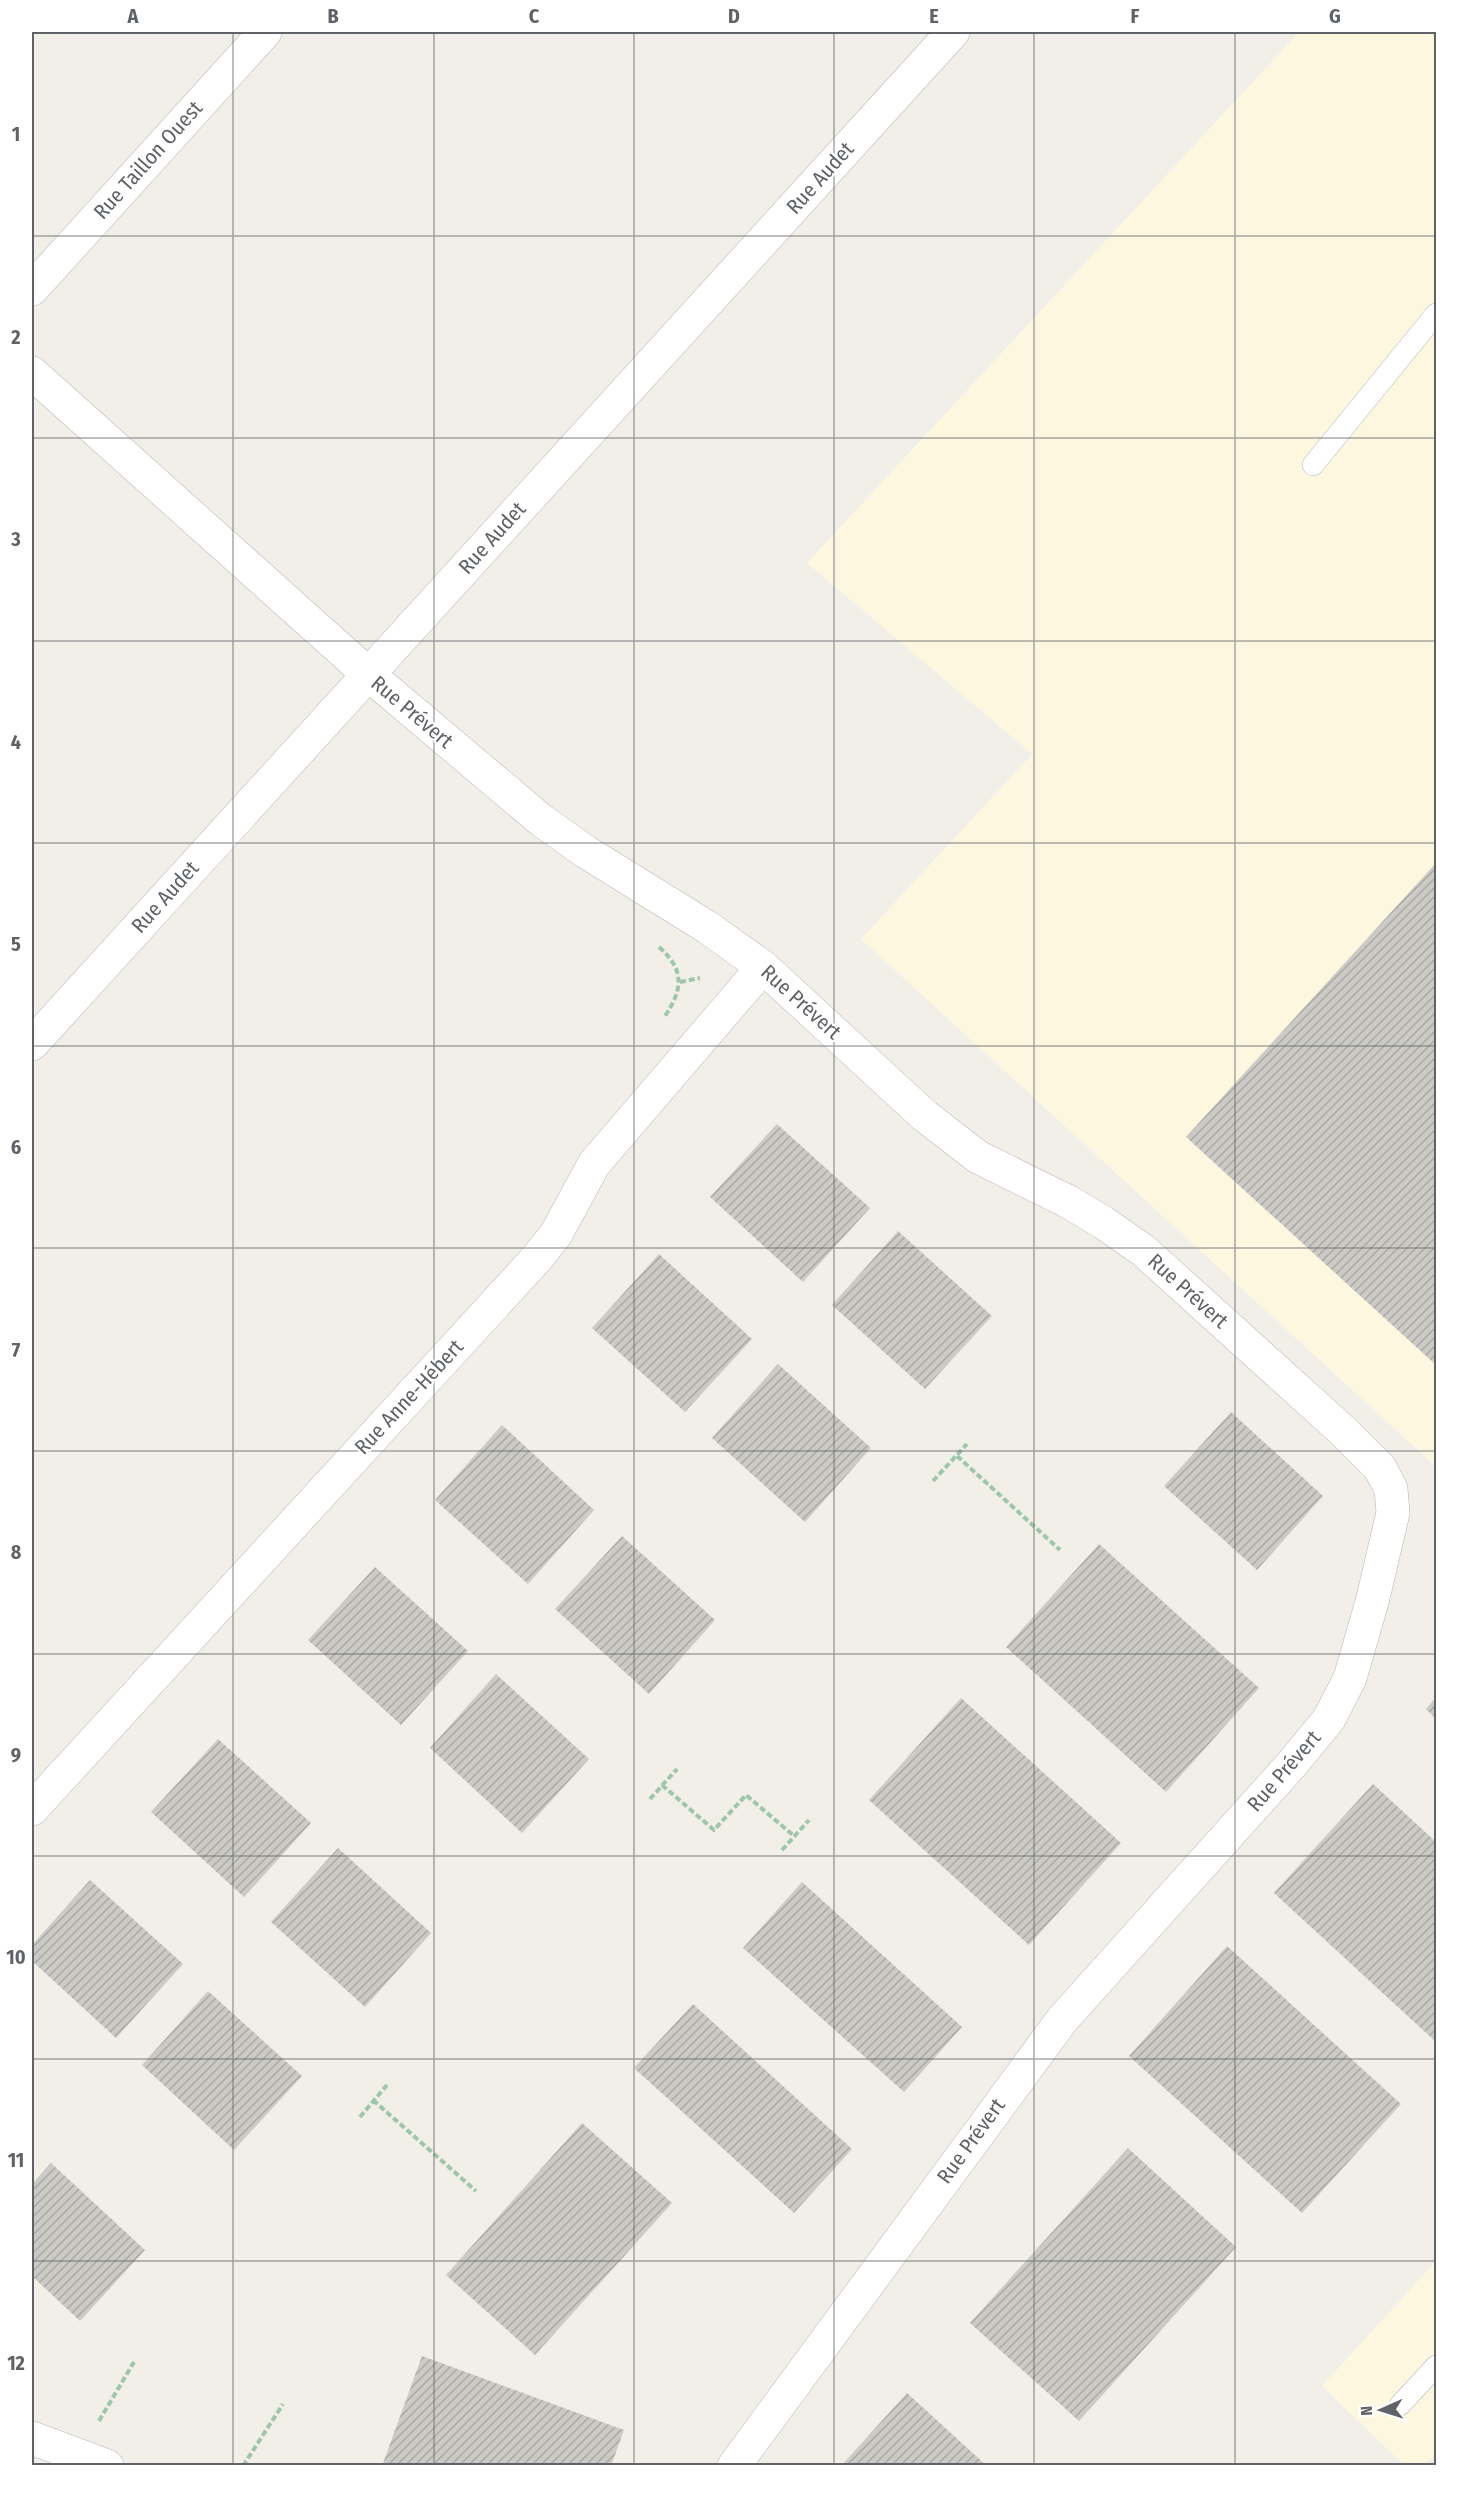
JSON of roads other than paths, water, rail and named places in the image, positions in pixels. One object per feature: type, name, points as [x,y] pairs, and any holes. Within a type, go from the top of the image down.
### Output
[{"type":"street","name":"Rue Taillon Ouest","points":[[32,289],[265,32]]},
{"type":"street","name":"Rue Audet","points":[[32,1044],[953,32]]},
{"type":"street","name":"Rue Prévert","points":[[32,373],[368,674],[563,837],[699,922],[763,967],[951,1137],[1005,1173],[1104,1222],[1160,1266],[1372,1459],[1391,1489],[1393,1513],[1356,1660],[1329,1719],[1291,1765],[1062,2020],[734,2466]]},
{"type":"street","name":"Rue Anne-Hébert","points":[[32,1809],[537,1258],[556,1234],[601,1156],[763,967]]},
{"type":"street","points":[[32,2438],[92,2460]]},
{"type":"lane","points":[[1313,465],[1437,314]]},
{"type":"lane","points":[[1400,2405],[1437,2366]]}]
